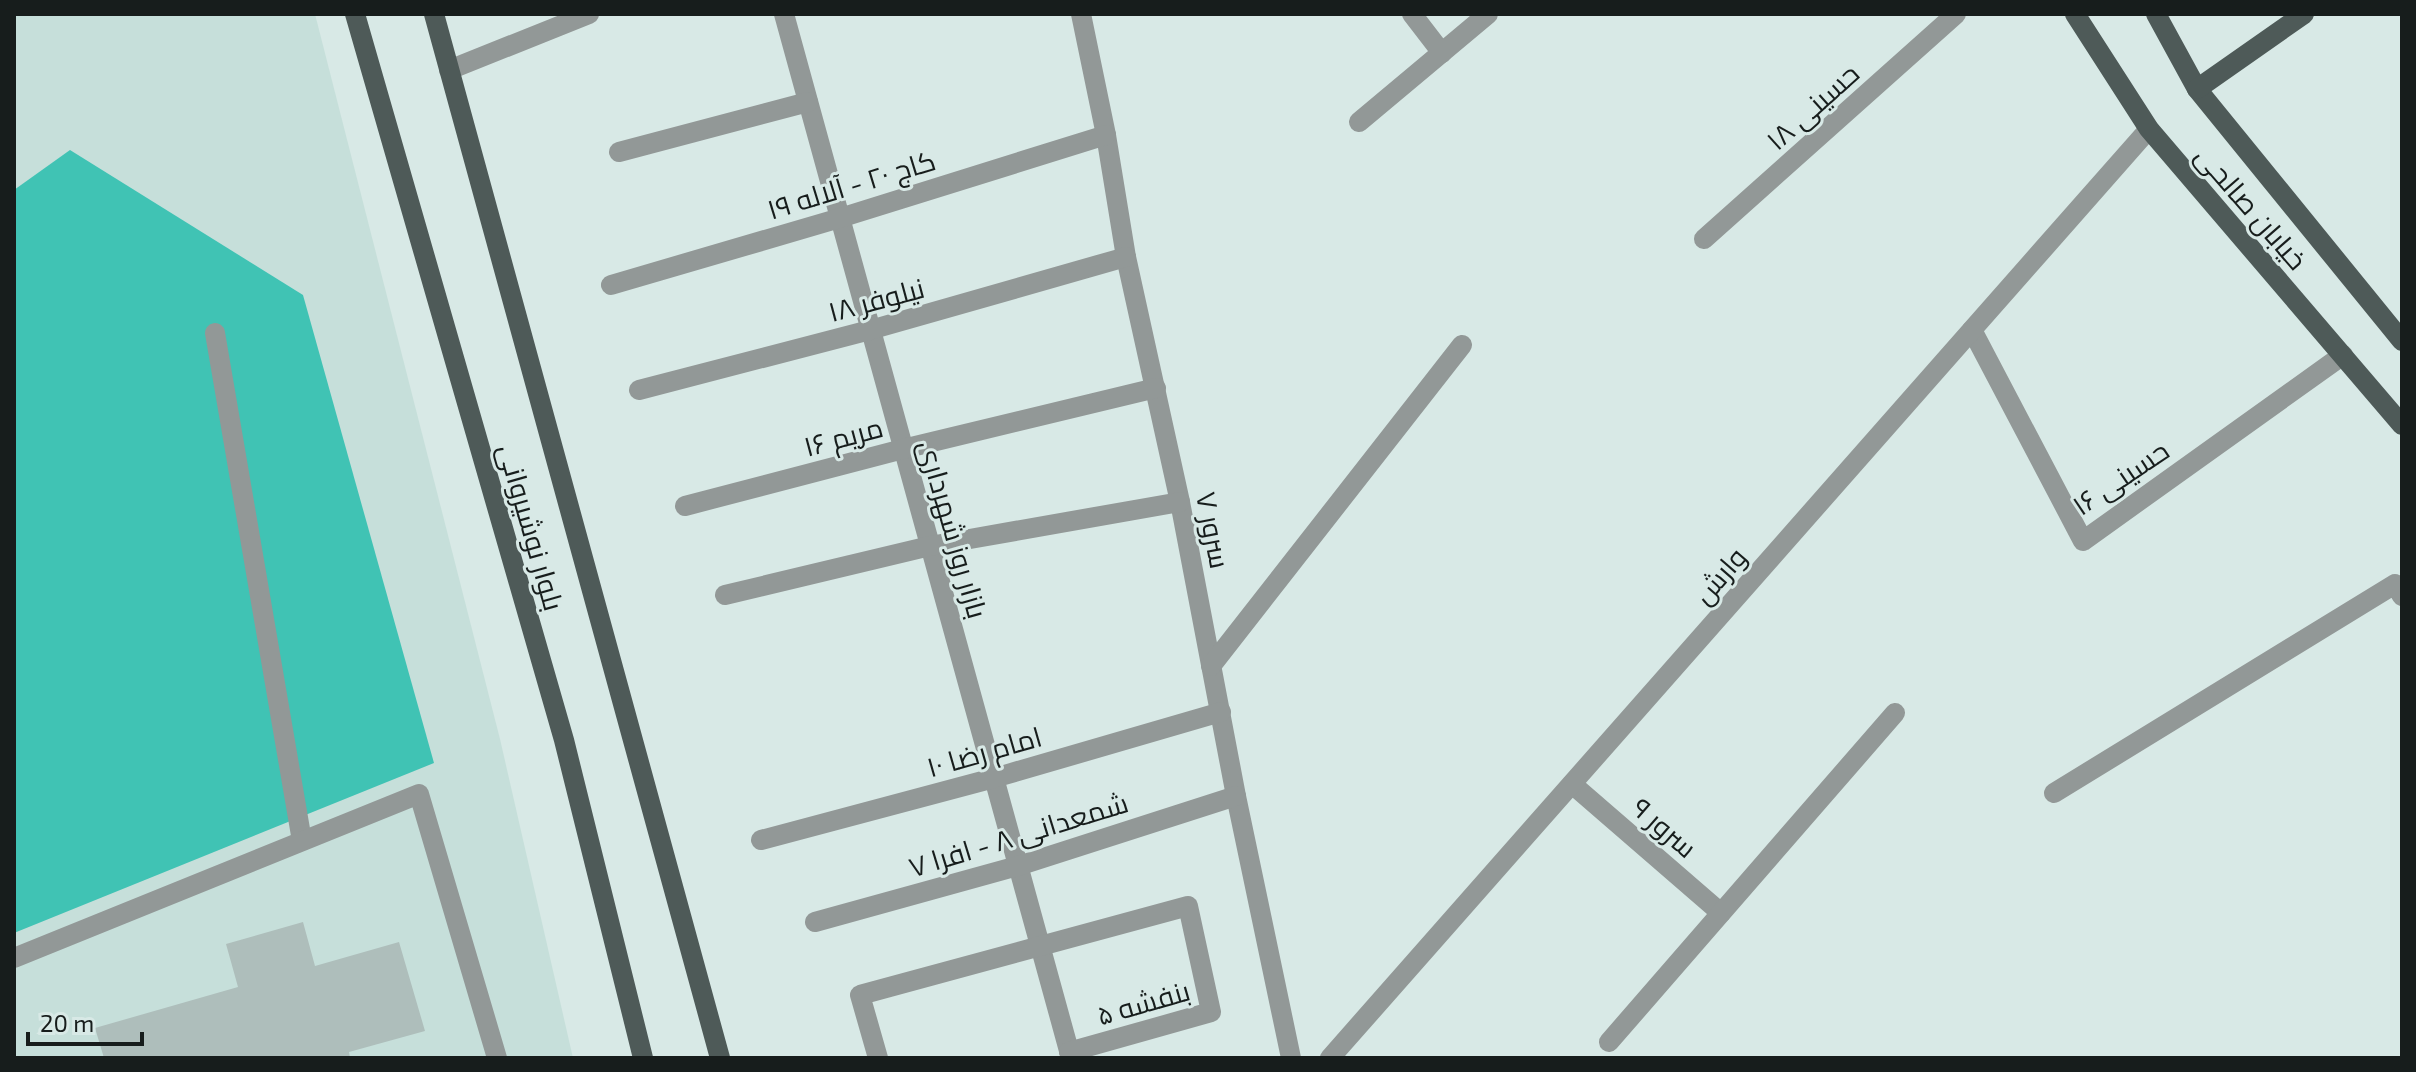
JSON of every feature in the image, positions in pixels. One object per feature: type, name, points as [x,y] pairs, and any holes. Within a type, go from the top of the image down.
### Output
[{"type":"main road","name":"بلوار نوشیروانی","points":[[355,14],[564,740],[643,1058]]},
{"type":"main road","name":"بلوار نوشیروانی","points":[[434,14],[720,1058]]},
{"type":"main road","name":"خيابان صالحی","points":[[2075,14],[2149,129],[2402,425]]},
{"type":"main road","name":"خيابان صالحی","points":[[2156,14],[2197,89],[2402,341]]},
{"type":"main road","points":[[2197,89],[2304,14]]},
{"type":"street","points":[[449,70],[589,14]]},
{"type":"street","name":"بازار روز شهرداری","points":[[784,14],[1070,1055]]},
{"type":"street","name":"سرور ۷","points":[[1081,14],[1106,135],[1126,257],[1180,502],[1236,796],[1291,1058]]},
{"type":"street","points":[[1412,14],[1442,53]]},
{"type":"street","points":[[1359,122],[1488,14]]},
{"type":"street","name":"حسینی ۱۸","points":[[1704,239],[1956,14]]},
{"type":"street","points":[[619,152],[808,102]]},
{"type":"street","name":"وارش","points":[[1330,1058],[2149,129]]},
{"type":"street","name":"کاج ۲۰ - آلاله ۱۹","points":[[611,285],[1106,135]]},
{"type":"street","name":"نیلوفر ۱۸","points":[[639,390],[870,330],[1126,257]]},
{"type":"street","name":"حسینی ۱۶","points":[[1972,330],[2083,541],[2343,355]]},
{"type":"street","points":[[215,333],[302,841]]},
{"type":"street","points":[[1211,666],[1462,345]]},
{"type":"street","name":"مریم ۱۶","points":[[685,506],[1156,388]]},
{"type":"street","points":[[725,595],[930,546],[1180,502]]},
{"type":"street","points":[[2054,793],[2395,584],[2402,596]]},
{"type":"street","name":"امام رضا ۱۰","points":[[761,840],[994,778],[1221,712]]},
{"type":"street","points":[[1609,1042],[1895,713]]},
{"type":"street","name":"سرور ۹","points":[[1572,784],[1721,913]]},
{"type":"street","points":[[14,958],[419,794],[497,1058]]},
{"type":"street","name":"شمعدانی ۸ - افرا ۷","points":[[815,922],[1018,866],[1236,796]]},
{"type":"street","name":"بنفشه ۵","points":[[1040,946],[1188,906],[1211,1012],[1070,1055]]},
{"type":"street","points":[[878,1058],[860,995],[1040,946]]},
{"type":"shaded area","points":[[14,14],[315,14],[500,739],[573,1058],[14,1058]]},
{"type":"green space","points":[[70,150],[303,295],[434,763],[14,933],[14,190]]},
{"type":"building","points":[[303,922],[315,966],[399,942],[425,1031],[349,1052],[350,1058],[104,1058],[95,1028],[238,987],[226,944]]}]
